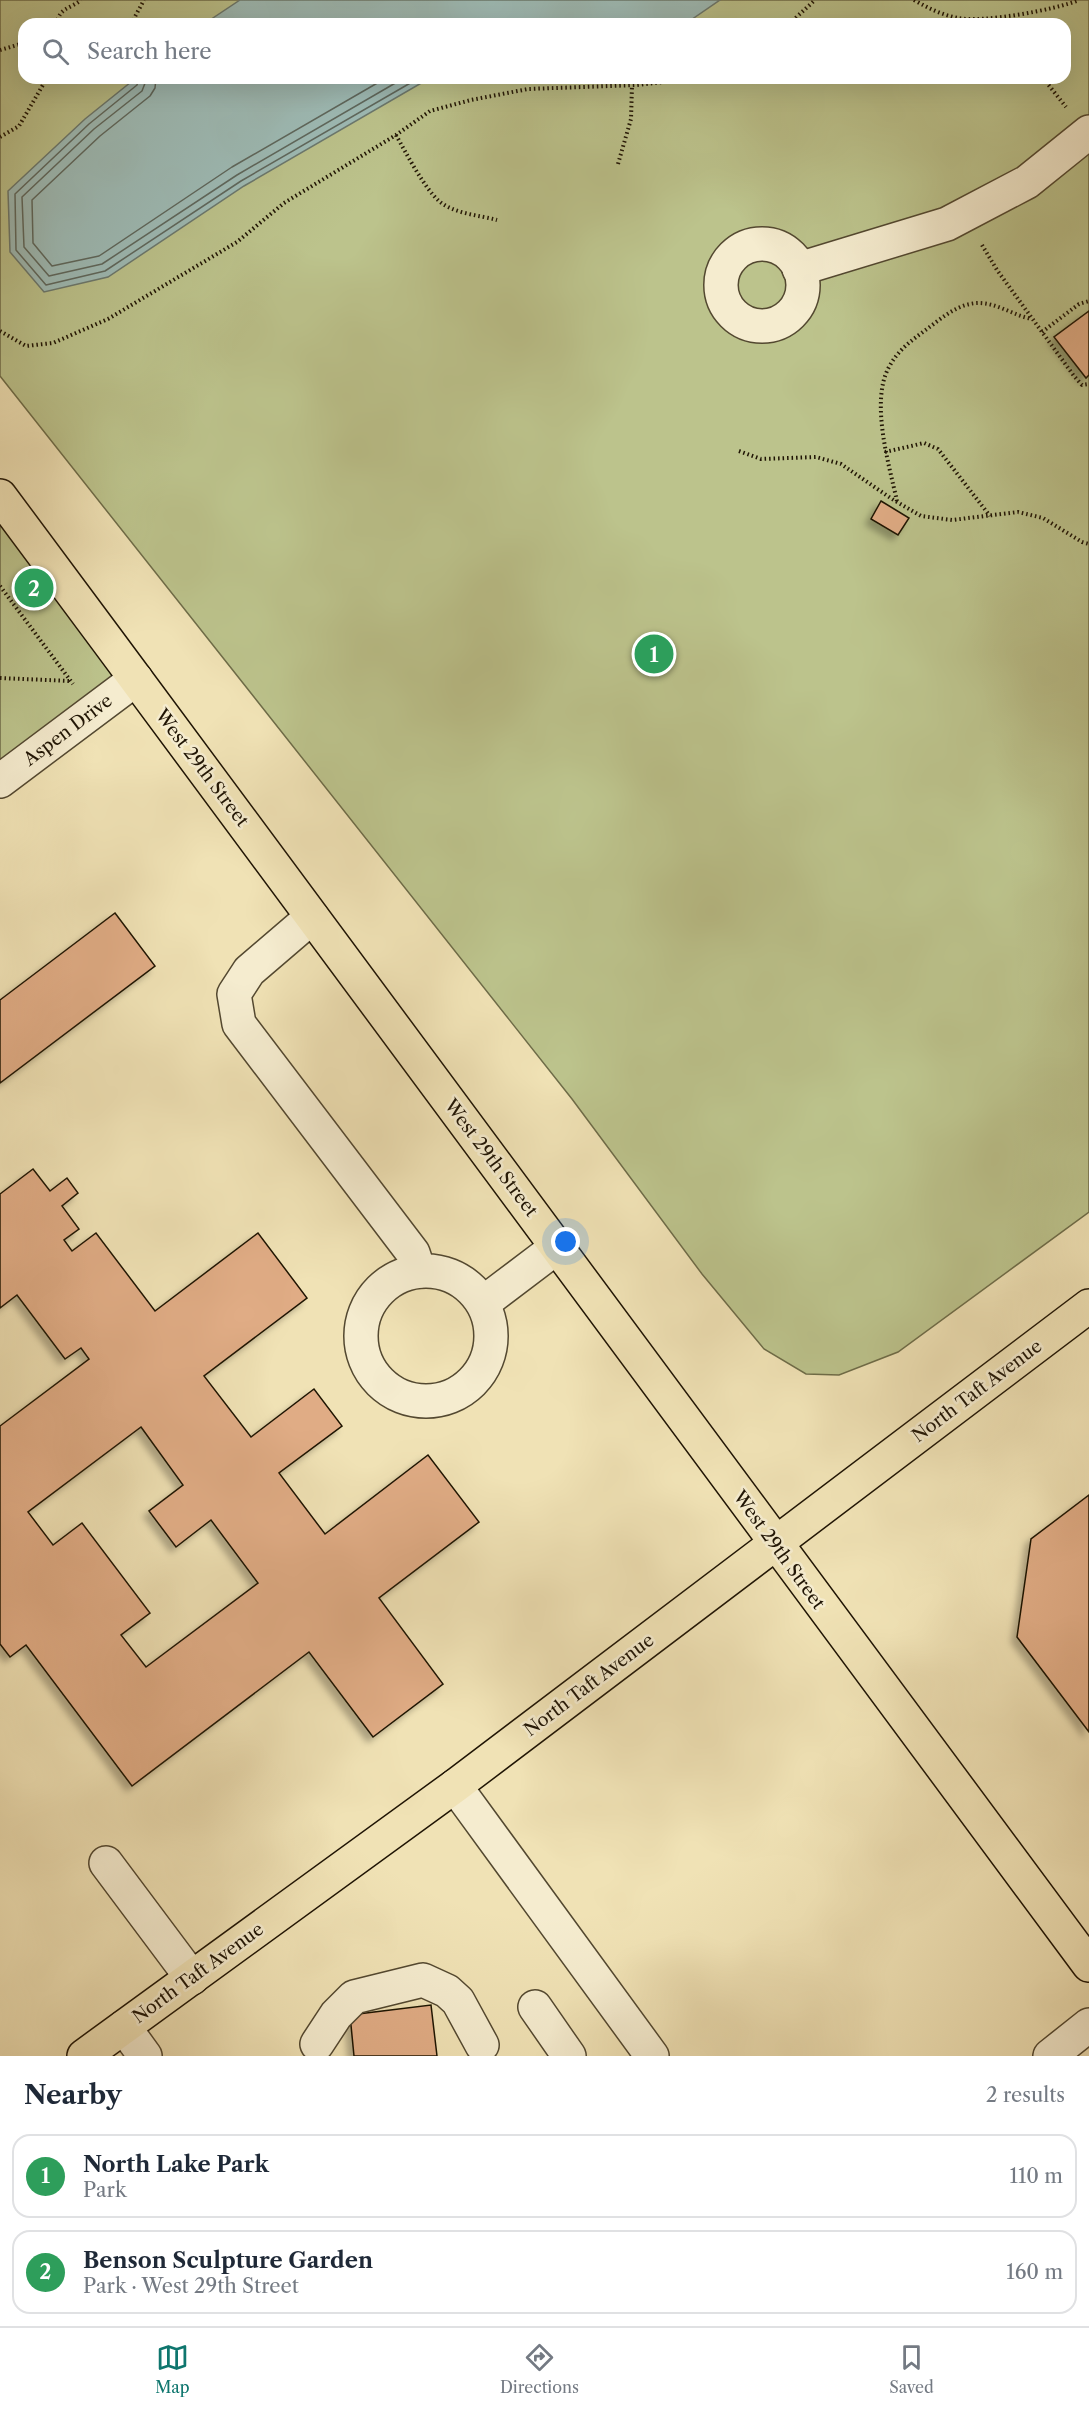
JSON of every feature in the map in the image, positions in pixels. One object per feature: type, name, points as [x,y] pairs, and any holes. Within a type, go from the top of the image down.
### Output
[{"type":"main road","name":"West 29th Street","points":[[0,496],[775,1545],[1089,1965]]},
{"type":"main road","name":"North Taft Avenue","points":[[84,2056],[455,1786],[1089,1306]]},
{"type":"street","points":[[799,269],[947,224],[1028,182],[1089,132]]},
{"type":"street","name":"Aspen Drive","points":[[0,781],[136,679]]},
{"type":"street","points":[[312,917],[249,970],[234,994],[239,1024],[413,1253],[419,1271]]},
{"type":"street","points":[[483,1303],[557,1247]]},
{"type":"street","points":[[419,1271],[438,1272],[456,1278],[471,1288],[483,1303],[490,1320],[492,1339],[488,1357],[480,1373],[468,1387],[452,1396],[433,1401],[415,1401],[397,1394],[382,1384],[370,1369],[363,1352],[361,1333],[364,1315],[373,1299],[385,1285],[401,1275],[419,1271]]},
{"type":"street","points":[[455,1786],[652,2056]]},
{"type":"street","points":[[106,1863],[192,1978]]},
{"type":"street","points":[[317,2044],[336,2014],[354,1997],[423,1980],[447,1991],[458,2001],[482,2045]]},
{"type":"street","points":[[535,2007],[569,2056]]},
{"type":"street","points":[[1050,2056],[1089,2025]]},
{"type":"street","points":[[124,2027],[146,2056]]},
{"type":"path","points":[[58,18],[66,7],[81,0]]},
{"type":"path","points":[[134,18],[144,0]]},
{"type":"path","points":[[796,18],[815,0]]},
{"type":"path","points":[[914,0],[930,9],[960,18],[996,17],[1079,0]]},
{"type":"path","points":[[0,50],[18,46]]},
{"type":"path","points":[[0,137],[19,126],[44,84]]},
{"type":"path","points":[[0,332],[26,346],[53,343],[108,319],[237,242],[284,203],[396,135],[430,111],[528,89],[642,84]]},
{"type":"path","points":[[618,164],[631,119],[632,85]]},
{"type":"path","points":[[396,135],[416,170],[440,202],[460,211],[496,220]]},
{"type":"path","points":[[964,214],[997,270],[1032,319],[1074,376],[1082,385],[1089,384]]},
{"type":"path","points":[[1042,332],[1079,304],[1089,301]]},
{"type":"path","points":[[898,502],[885,452],[880,404],[888,369],[903,347],[945,315],[966,304],[982,303],[1032,319]]},
{"type":"path","points":[[885,452],[924,443],[938,449],[990,516]]},
{"type":"path","points":[[739,451],[761,459],[816,457],[841,464],[921,516],[952,520],[1018,512],[1043,518],[1089,544]]},
{"type":"path","points":[[0,586],[71,681],[0,678]]},
{"type":"green space","points":[[0,0],[1089,0],[1089,1212],[898,1352],[839,1375],[806,1374],[764,1349],[702,1274],[572,1099],[0,376]]},
{"type":"green space","points":[[0,496],[136,679],[0,781]]},
{"type":"water","points":[[240,0],[720,0],[694,18],[213,18]]},
{"type":"water","points":[[129,84],[420,84],[244,186],[108,277],[44,292],[10,252],[8,191],[85,119]]},
{"type":"building","points":[[1089,311],[1089,375],[1086,378],[1054,337]]},
{"type":"building","points":[[881,501],[909,518],[898,535],[871,519]]},
{"type":"building","points":[[115,913],[155,966],[0,1083],[0,1000]]},
{"type":"building","points":[[33,1169],[50,1191],[67,1178],[78,1193],[62,1206],[79,1229],[64,1240],[72,1251],[96,1233],[155,1311],[258,1233],[307,1298],[204,1376],[251,1437],[314,1389],[342,1426],[279,1473],[325,1534],[428,1455],[479,1522],[379,1598],[443,1684],[373,1737],[309,1652],[132,1786],[26,1645],[10,1657],[0,1644],[0,1426],[89,1359],[81,1348],[65,1359],[17,1295],[0,1308],[0,1194]],"holes":[[[141,1427],[183,1485],[149,1511],[176,1547],[211,1520],[258,1583],[146,1667],[121,1635],[150,1613],[82,1523],[53,1545],[28,1512]]]},
{"type":"building","points":[[1089,1495],[1089,1732],[1017,1637],[1031,1539]]},
{"type":"building","points":[[431,2005],[437,2056],[354,2056],[350,2015]]},
{"type":"place","name":"Benson Sculpture Garden","points":[[34,588]]},
{"type":"place","name":"North Lake Park","points":[[654,654]]}]
